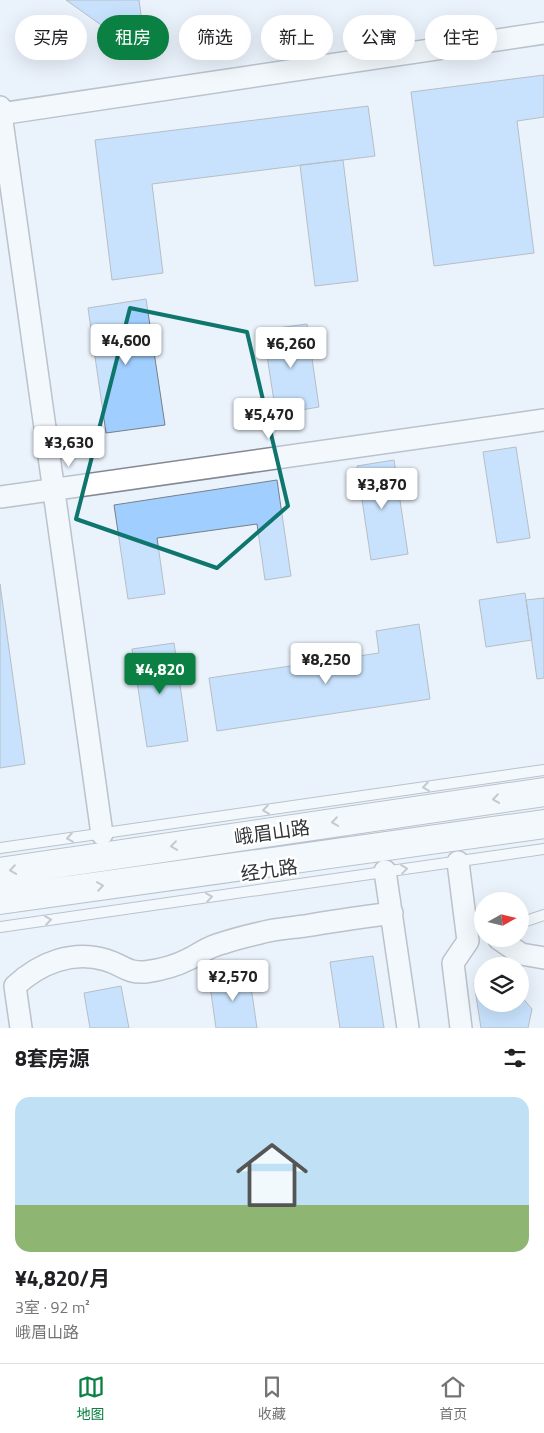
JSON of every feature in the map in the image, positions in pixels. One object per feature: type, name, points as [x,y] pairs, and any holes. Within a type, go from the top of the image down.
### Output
[{"type":"street","points":[[102,834],[0,112],[544,33]]},
{"type":"street","points":[[0,497],[544,420]]},
{"type":"street","name":"峨眉山路","points":[[0,872],[544,792]]},
{"type":"street","name":"峨眉山路","points":[[0,900],[544,824]]},
{"type":"street","points":[[458,862],[471,940],[453,963],[461,1028]]},
{"type":"street","points":[[385,871],[408,1028]]},
{"type":"street","points":[[21,1028],[16,986],[26,976],[50,963],[63,959],[92,957],[120,965],[132,972],[146,972],[188,960],[212,946],[261,932],[392,912]]},
{"type":"street","points":[[512,948],[521,954],[544,958]]},
{"type":"lane","points":[[0,848],[544,770]]},
{"type":"lane","name":"经九路","points":[[0,927],[544,849]]},
{"type":"lane","points":[[529,920],[544,915]]},
{"type":"highlighted area","points":[[130,308],[247,332],[288,506],[217,568],[76,519]]},
{"type":"building","points":[[66,0],[139,0],[141,15],[97,15],[97,22]]},
{"type":"building","points":[[544,75],[544,117],[517,121],[534,253],[434,266],[411,92]]},
{"type":"building","points":[[368,106],[375,156],[152,184],[163,273],[112,280],[95,140]]},
{"type":"building","points":[[343,160],[358,281],[315,286],[300,165]]},
{"type":"building","points":[[146,299],[165,425],[106,433],[88,308]]},
{"type":"building","points":[[307,324],[319,407],[276,414],[263,330]]},
{"type":"building","points":[[516,447],[530,538],[497,543],[483,452]]},
{"type":"building","points":[[394,460],[408,554],[371,560],[357,466]]},
{"type":"building","points":[[277,480],[291,576],[265,580],[257,524],[157,538],[165,594],[128,599],[114,505]]},
{"type":"building","points":[[0,584],[25,764],[0,768]]},
{"type":"building","points":[[525,593],[532,640],[486,647],[479,600]]},
{"type":"building","points":[[544,598],[544,678],[537,679],[526,600]]},
{"type":"building","points":[[419,624],[430,699],[217,731],[209,678],[379,653],[376,631]]},
{"type":"building","points":[[174,643],[188,741],[147,747],[132,649]]},
{"type":"building","points":[[373,956],[384,1028],[340,1028],[330,962]]},
{"type":"building","points":[[249,973],[257,1028],[216,1028],[209,979]]},
{"type":"building","points":[[121,986],[129,1028],[90,1028],[84,993]]},
{"type":"building","points":[[529,1006],[532,1009],[528,1028],[481,1028],[479,1012],[529,1012]]}]
